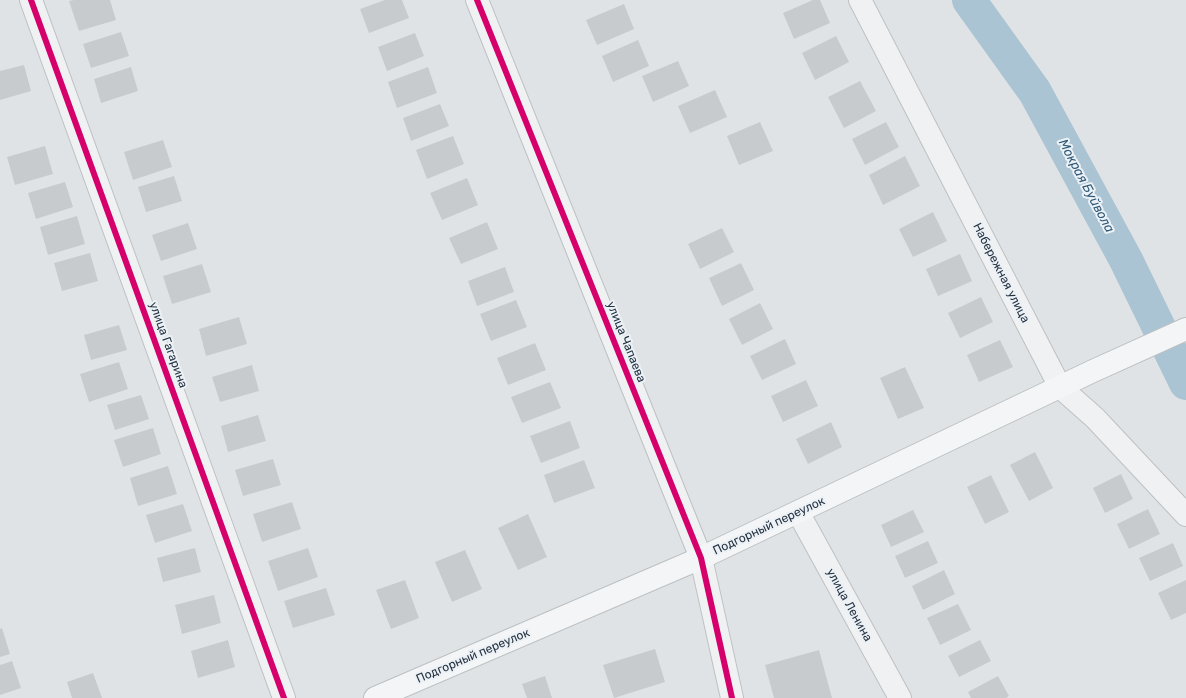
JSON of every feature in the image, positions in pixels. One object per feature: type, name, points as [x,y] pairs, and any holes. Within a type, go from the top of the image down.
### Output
[{"type":"main road","name":"Подгорный переулок","points":[[375,698],[701,558],[1093,371],[1186,329]]},
{"type":"street","name":"улица Гагарина","points":[[31,0],[284,698]]},
{"type":"street","name":"улица Чапаева","points":[[477,0],[701,558],[732,698]]},
{"type":"street","name":"Набережная улица","points":[[860,0],[1060,387],[1095,418],[1186,515]]},
{"type":"street","name":"улица Ленина","points":[[798,512],[900,698]]},
{"type":"building","points":[[110,0],[116,20],[79,31],[69,1]]},
{"type":"building","points":[[385,0],[402,0],[409,18],[369,33],[360,9]]},
{"type":"building","points":[[813,0],[820,0],[830,23],[794,39],[783,13]]},
{"type":"building","points":[[624,4],[634,29],[597,45],[586,20]]},
{"type":"building","points":[[121,32],[129,56],[91,68],[83,44]]},
{"type":"building","points":[[415,33],[424,56],[387,71],[378,47]]},
{"type":"building","points":[[836,36],[849,62],[815,80],[802,53]]},
{"type":"building","points":[[638,40],[649,66],[613,82],[602,56]]},
{"type":"building","points":[[678,61],[689,86],[653,102],[642,76]]},
{"type":"building","points":[[24,65],[31,91],[0,100],[0,71]]},
{"type":"building","points":[[131,67],[138,91],[101,103],[94,79]]},
{"type":"building","points":[[428,67],[437,93],[397,108],[388,82]]},
{"type":"building","points":[[860,81],[876,111],[844,128],[828,97]]},
{"type":"building","points":[[715,90],[727,117],[690,133],[678,106]]},
{"type":"building","points":[[440,104],[449,126],[411,141],[403,118]]},
{"type":"building","points":[[760,122],[773,151],[739,165],[727,136]]},
{"type":"building","points":[[886,122],[899,147],[865,165],[852,139]]},
{"type":"building","points":[[453,136],[464,164],[427,179],[416,150]]},
{"type":"building","points":[[163,140],[172,167],[133,180],[124,152]]},
{"type":"building","points":[[45,146],[53,174],[15,185],[7,157]]},
{"type":"building","points":[[905,156],[920,186],[883,205],[869,175]]},
{"type":"building","points":[[174,176],[182,201],[146,212],[138,187]]},
{"type":"building","points":[[467,178],[478,205],[442,220],[430,193]]},
{"type":"building","points":[[65,182],[73,207],[36,219],[28,193]]},
{"type":"building","points":[[933,212],[947,241],[913,257],[899,229]]},
{"type":"building","points":[[77,216],[85,244],[48,255],[40,227]]},
{"type":"building","points":[[487,222],[498,249],[461,264],[449,238]]},
{"type":"building","points":[[188,223],[197,249],[161,261],[152,235]]},
{"type":"building","points":[[722,228],[734,252],[700,269],[688,244]]},
{"type":"building","points":[[90,253],[98,281],[62,291],[54,263]]},
{"type":"building","points":[[960,254],[972,281],[938,296],[926,269]]},
{"type":"building","points":[[741,263],[754,290],[722,306],[709,278]]},
{"type":"building","points":[[202,264],[211,292],[172,304],[163,276]]},
{"type":"building","points":[[505,267],[514,292],[477,306],[468,281]]},
{"type":"building","points":[[981,297],[993,322],[960,338],[948,313]]},
{"type":"building","points":[[516,300],[527,327],[491,341],[480,314]]},
{"type":"building","points":[[760,303],[773,329],[742,345],[729,319]]},
{"type":"building","points":[[239,317],[247,344],[206,356],[199,329]]},
{"type":"building","points":[[119,325],[127,350],[91,360],[84,335]]},
{"type":"building","points":[[785,339],[796,364],[762,380],[750,356]]},
{"type":"building","points":[[1000,340],[1013,367],[979,382],[967,355]]},
{"type":"building","points":[[535,343],[546,370],[508,385],[497,358]]},
{"type":"building","points":[[119,362],[128,389],[89,402],[80,374]]},
{"type":"building","points":[[252,365],[259,391],[220,402],[212,377]]},
{"type":"building","points":[[905,367],[924,408],[898,419],[880,378]]},
{"type":"building","points":[[806,380],[818,406],[783,422],[771,396]]},
{"type":"building","points":[[550,382],[561,408],[522,423],[511,397]]},
{"type":"building","points":[[141,395],[149,419],[115,430],[107,405]]},
{"type":"building","points":[[258,415],[266,441],[228,452],[221,426]]},
{"type":"building","points":[[570,421],[580,448],[541,463],[530,436]]},
{"type":"building","points":[[831,422],[842,447],[808,464],[796,439]]},
{"type":"building","points":[[153,428],[161,454],[123,467],[114,440]]},
{"type":"building","points":[[1035,452],[1053,488],[1029,501],[1010,465]]},
{"type":"building","points":[[273,459],[281,485],[243,496],[235,470]]},
{"type":"building","points":[[584,460],[595,488],[554,503],[544,475]]},
{"type":"building","points":[[168,466],[177,494],[138,506],[130,478]]},
{"type":"building","points":[[1121,474],[1133,499],[1105,513],[1093,488]]},
{"type":"building","points":[[991,475],[1009,512],[985,524],[967,487]]},
{"type":"building","points":[[292,502],[301,529],[262,542],[253,514]]},
{"type":"building","points":[[183,504],[192,531],[155,543],[146,515]]},
{"type":"building","points":[[1148,509],[1160,534],[1129,549],[1117,524]]},
{"type":"building","points":[[913,510],[924,532],[891,547],[881,525]]},
{"type":"building","points":[[528,514],[547,557],[518,570],[498,528]]},
{"type":"building","points":[[928,541],[938,563],[905,578],[895,556]]},
{"type":"building","points":[[1173,543],[1183,566],[1150,581],[1139,558]]},
{"type":"building","points":[[195,548],[201,572],[163,582],[157,558]]},
{"type":"building","points":[[308,548],[318,577],[278,591],[268,561]]},
{"type":"building","points":[[465,550],[482,589],[452,602],[435,562]]},
{"type":"building","points":[[944,570],[955,594],[923,610],[912,586]]},
{"type":"building","points":[[405,580],[419,618],[391,629],[376,590]]},
{"type":"building","points":[[1186,580],[1186,613],[1171,620],[1158,593]]},
{"type":"building","points":[[326,588],[335,615],[293,628],[284,601]]},
{"type":"building","points":[[214,595],[221,623],[182,634],[175,605]]},
{"type":"building","points":[[958,604],[971,630],[940,645],[927,618]]},
{"type":"building","points":[[2,628],[10,654],[0,657],[0,629]]},
{"type":"building","points":[[228,640],[235,667],[198,678],[191,651]]},
{"type":"building","points":[[980,640],[991,661],[959,677],[948,656]]},
{"type":"building","points":[[655,649],[665,682],[614,698],[603,665]]},
{"type":"building","points":[[819,650],[832,698],[774,698],[765,665]]},
{"type":"building","points":[[12,661],[21,688],[0,695],[0,665]]},
{"type":"building","points":[[93,673],[102,698],[72,698],[67,682]]},
{"type":"building","points":[[545,676],[552,698],[527,698],[522,684]]},
{"type":"building","points":[[998,676],[1009,696],[1006,698],[971,698],[968,692]]},
{"type":"waterway","name":"Мокрая Буйвола","points":[[969,0],[1035,92],[1126,260],[1186,383]]},
{"type":"cycle path","points":[[31,0],[284,698]]},
{"type":"cycle path","points":[[477,0],[701,558],[732,698]]}]
